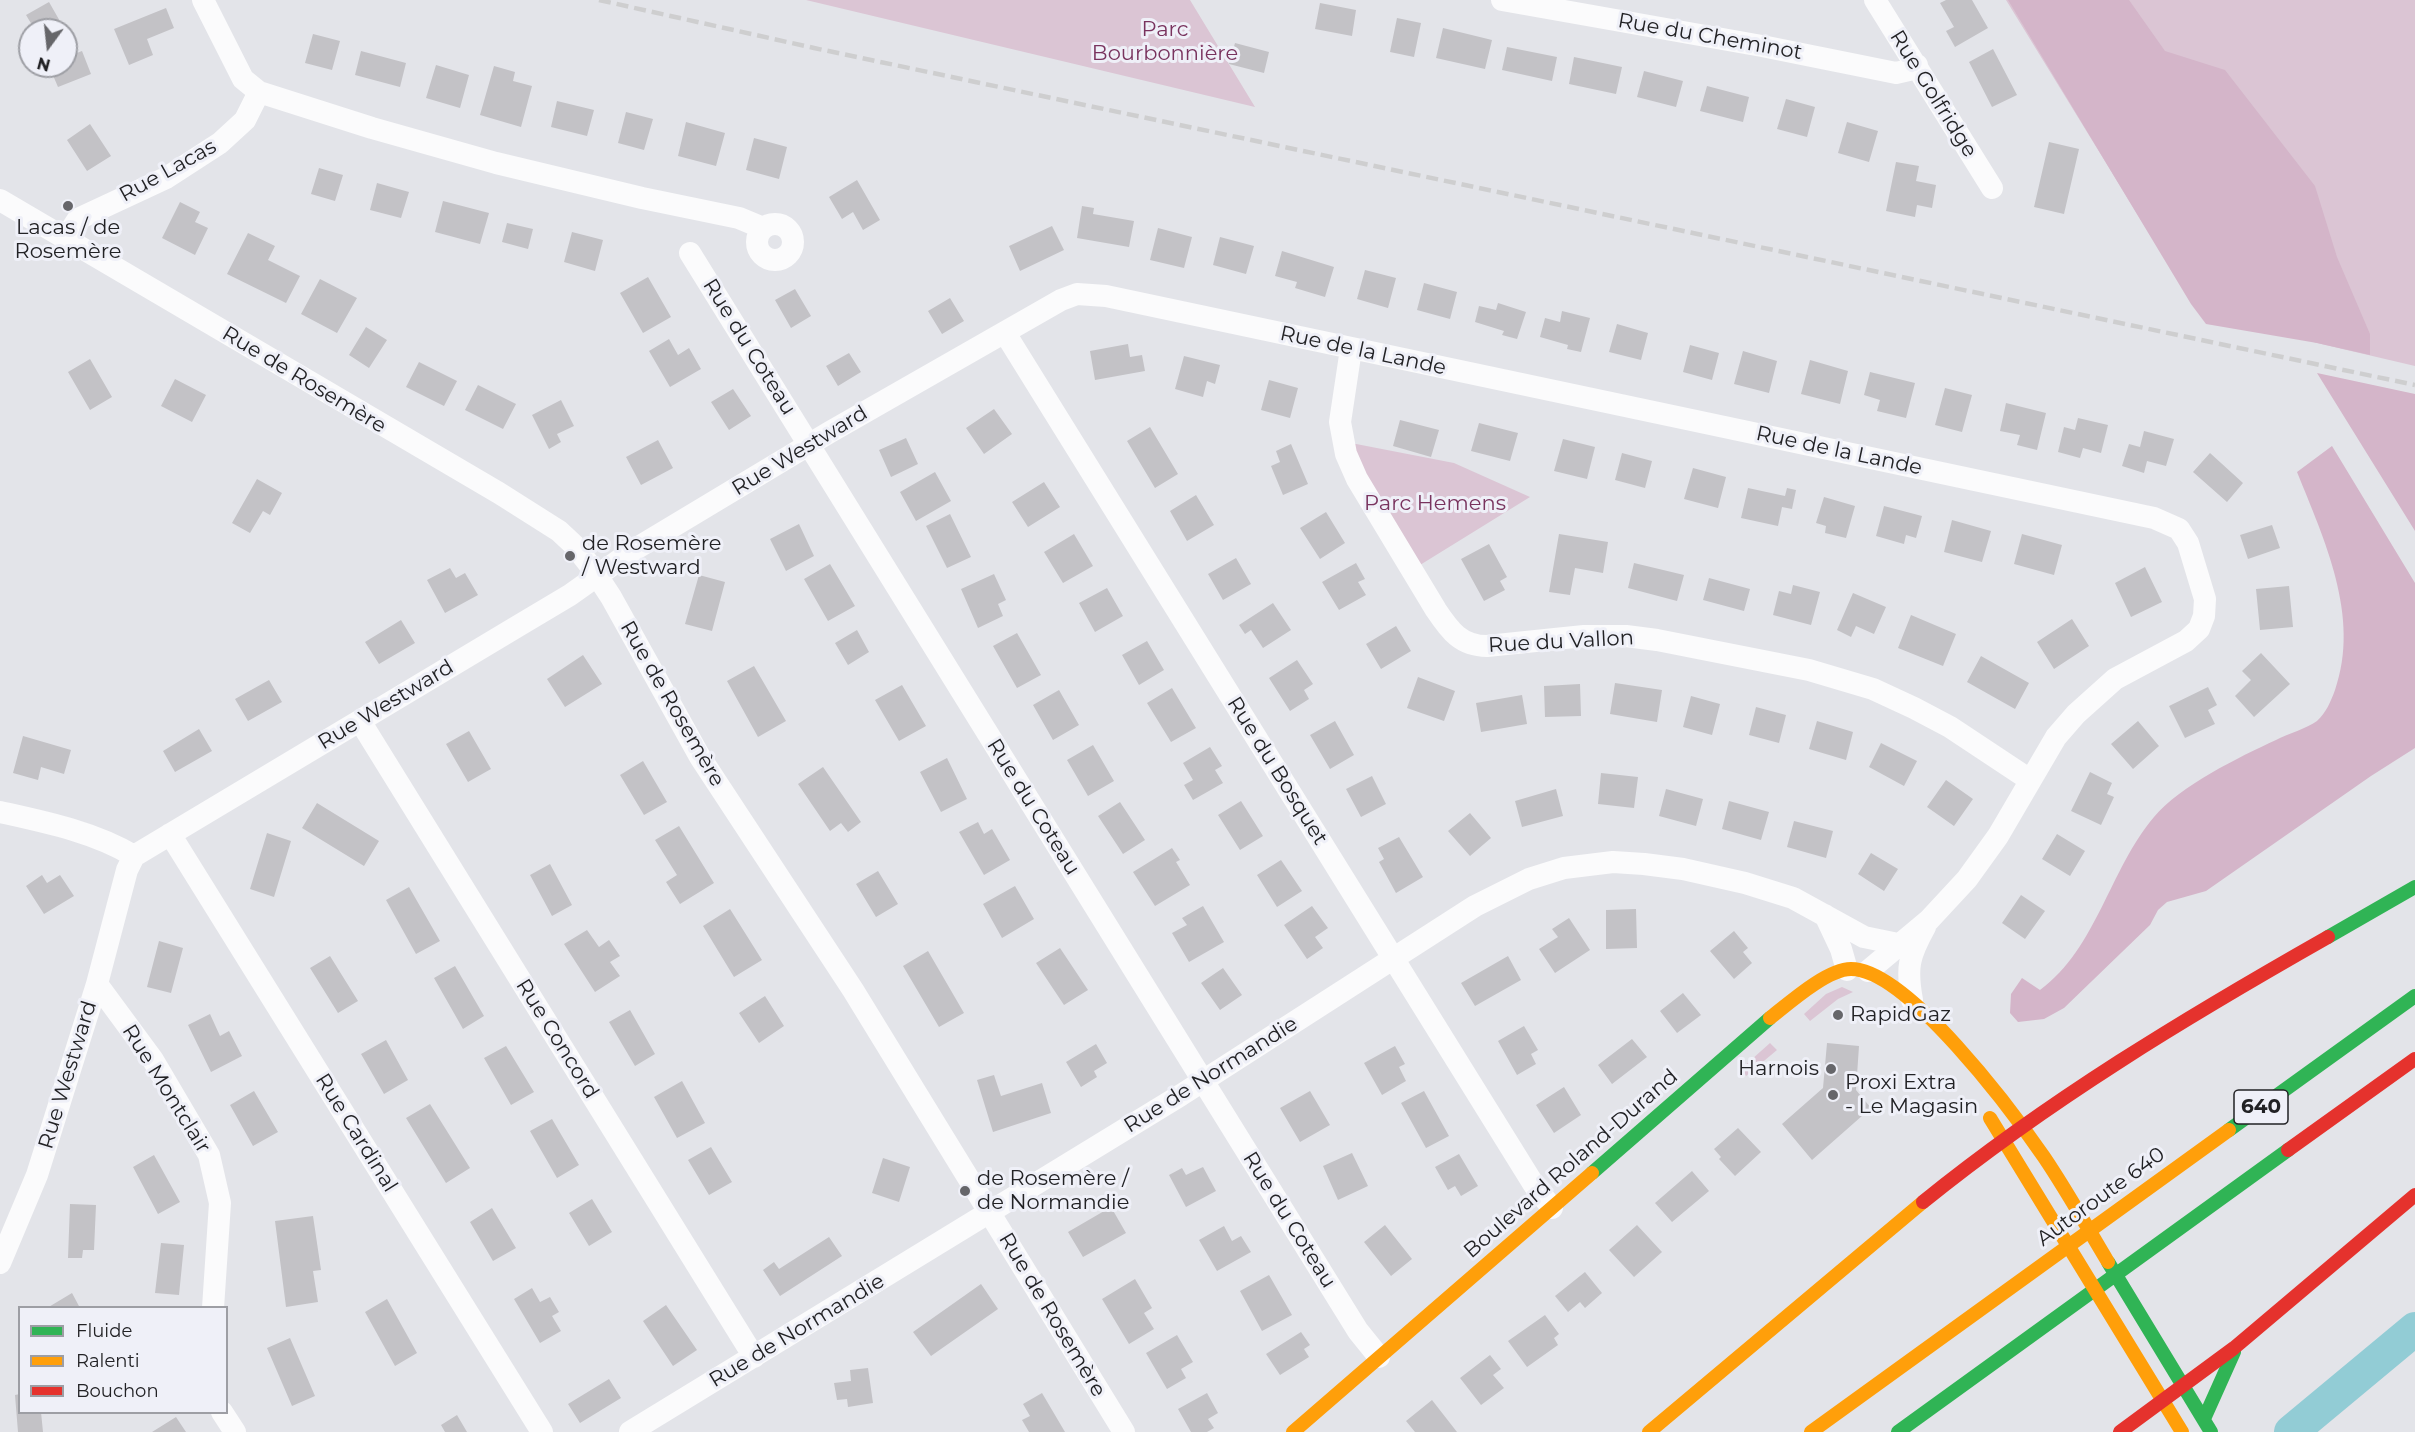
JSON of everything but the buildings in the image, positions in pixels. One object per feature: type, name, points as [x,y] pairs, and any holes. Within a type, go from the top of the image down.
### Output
[{"type":"main road","points":[[1650,1432],[1852,1259],[2003,1140],[2180,1024],[2415,887]]},
{"type":"main road","points":[[1857,970],[1890,986],[1907,1006],[1977,1071],[2022,1127],[2044,1157],[2211,1432]]},
{"type":"main road","name":"Boulevard Roland-Durand","points":[[1293,1432],[1770,1018],[1824,979],[1857,970]]},
{"type":"main road","name":"Autoroute 640","points":[[1811,1432],[2415,996]]},
{"type":"main road","name":"640","points":[[1898,1432],[2415,1059]]},
{"type":"main road","points":[[1982,1106],[2182,1432]]},
{"type":"main road","points":[[2120,1432],[2236,1348],[2415,1195]]},
{"type":"main road","points":[[2204,1419],[2236,1348]]},
{"type":"street","points":[[203,0],[243,79],[259,92],[372,128],[507,166],[739,218],[763,228]]},
{"type":"street","name":"Rue du Cheminot","points":[[1502,0],[1762,46],[1896,73],[1909,70],[1917,65]]},
{"type":"street","name":"Rue Golfridge","points":[[1875,0],[1992,188]]},
{"type":"street","name":"Rue Lacas","points":[[64,238],[78,219],[166,178],[220,143],[245,120],[259,92]]},
{"type":"street","name":"Rue de Rosemère","points":[[0,200],[550,524],[574,544],[597,575],[700,757],[842,972],[1124,1432]]},
{"type":"street","name":"Rue du Coteau","points":[[690,253],[1202,1081],[1358,1331],[1379,1358]]},
{"type":"street","name":"Rue de la Lande","points":[[1005,333],[1061,300],[1086,293],[1106,296],[1977,479],[2154,518],[2174,526],[2188,543],[2200,577],[2205,606],[2202,624],[2186,641],[2125,673],[2089,700],[2056,737],[1988,852],[1962,885],[1929,920],[1898,944],[1857,970]]},
{"type":"street","name":"Rue Westward","points":[[0,1263],[37,1175],[97,984],[127,870],[134,856],[541,612],[632,551],[809,445],[1005,333]]},
{"type":"street","name":"Rue du Bosquet","points":[[1005,333],[1533,1185],[1552,1208]]},
{"type":"street","name":"Rue du Vallon","points":[[1351,349],[1340,416],[1341,434],[1346,454],[1358,479],[1436,610],[1462,640],[1472,645],[1487,646],[1591,636],[1640,637],[1809,670],[1873,689],[1914,708],[1950,728],[2030,780]]},
{"type":"street","name":"Rue Concord","points":[[360,721],[754,1357]]},
{"type":"street","points":[[0,812],[79,833],[134,856]]},
{"type":"street","name":"Rue Cardinal","points":[[170,834],[542,1432]]},
{"type":"street","name":"Rue de Normandie","points":[[630,1432],[1202,1081],[1475,906],[1516,885],[1564,868],[1595,864],[1644,864],[1712,876],[1780,893],[1802,901],[1871,940],[1898,944]]},
{"type":"street","points":[[1825,915],[1838,943],[1857,970]]},
{"type":"street","name":"Rue de la Lande","points":[[1907,1006],[1908,965],[1929,920]]},
{"type":"street","name":"Rue Montclair","points":[[97,984],[153,1059],[209,1155],[220,1203],[213,1306]]},
{"type":"street","points":[[223,1414],[235,1432]]},
{"type":"green space","name":"Parc Bourbonnière","points":[[806,0],[1190,0],[1255,107]]},
{"type":"green space","points":[[2006,0],[2415,0],[2415,366],[2317,343],[2195,308]]},
{"type":"green space","name":"Parc Hemens","points":[[1351,443],[1454,463],[1530,497],[1420,565],[1367,479]]},
{"type":"green space","points":[[1842,987],[1853,992],[1838,999],[1810,1021],[1804,1014],[1826,994]]},
{"type":"green space","points":[[1770,1043],[1777,1050],[1746,1076],[1742,1068]]},
{"type":"shaded area","points":[[2008,0],[2129,0],[2165,51],[2225,70],[2315,186],[2337,257],[2370,334],[2370,355],[2317,343],[2206,324],[2191,304]]},
{"type":"shaded area","points":[[2317,373],[2415,394],[2415,531]]},
{"type":"shaded area","points":[[2332,446],[2415,583],[2415,748],[2206,891],[2167,902],[2158,910],[2150,925],[2064,1008],[2044,1019],[2018,1022],[2010,1013],[2011,994],[2022,978],[2040,990],[2076,953],[2125,860],[2154,817],[2165,805],[2194,783],[2228,764],[2313,724],[2328,707],[2342,662],[2344,635],[2342,607],[2328,551],[2297,472]]},
{"type":"waterway","points":[[2291,1432],[2415,1329]]},
{"type":"railway","points":[[599,0],[814,48],[2415,385]]},
{"type":"traffic: fast","points":[[2328,937],[2415,887]]},
{"type":"traffic: fast","points":[[2229,1130],[2415,996]]},
{"type":"traffic: fast","points":[[1592,1173],[1770,1018]]},
{"type":"traffic: fast","points":[[1898,1432],[2288,1150]]},
{"type":"traffic: fast","points":[[2108,1262],[2211,1432]]},
{"type":"traffic: fast","points":[[2204,1419],[2234,1352]]},
{"type":"traffic: slow","points":[[1770,1018],[1809,988],[1841,970],[1851,969],[1874,975],[1900,992],[1957,1046],[2009,1109],[2069,1196],[2108,1262]]},
{"type":"traffic: slow","points":[[1990,1118],[2182,1432]]},
{"type":"traffic: slow","points":[[1811,1432],[2229,1130]]},
{"type":"traffic: slow","points":[[1293,1432],[1592,1173]]},
{"type":"traffic: slow","points":[[1649,1432],[1923,1202]]},
{"type":"traffic: jam","points":[[1923,1202],[2069,1094],[2171,1029],[2328,937]]},
{"type":"traffic: jam","points":[[2288,1150],[2415,1059]]},
{"type":"traffic: jam","points":[[2120,1432],[2234,1348],[2415,1195]]},
{"type":"place","name":"Lacas / de Rosemère","points":[[68,206]]},
{"type":"place","name":"de Rosemère / Westward","points":[[570,556]]},
{"type":"place","name":"RapidGaz","points":[[1838,1015]]},
{"type":"place","name":"Harnois","points":[[1831,1069]]},
{"type":"place","name":"Proxi Extra - Le Magasin","points":[[1833,1095]]},
{"type":"place","name":"de Rosemère / de Normandie","points":[[965,1191]]}]
